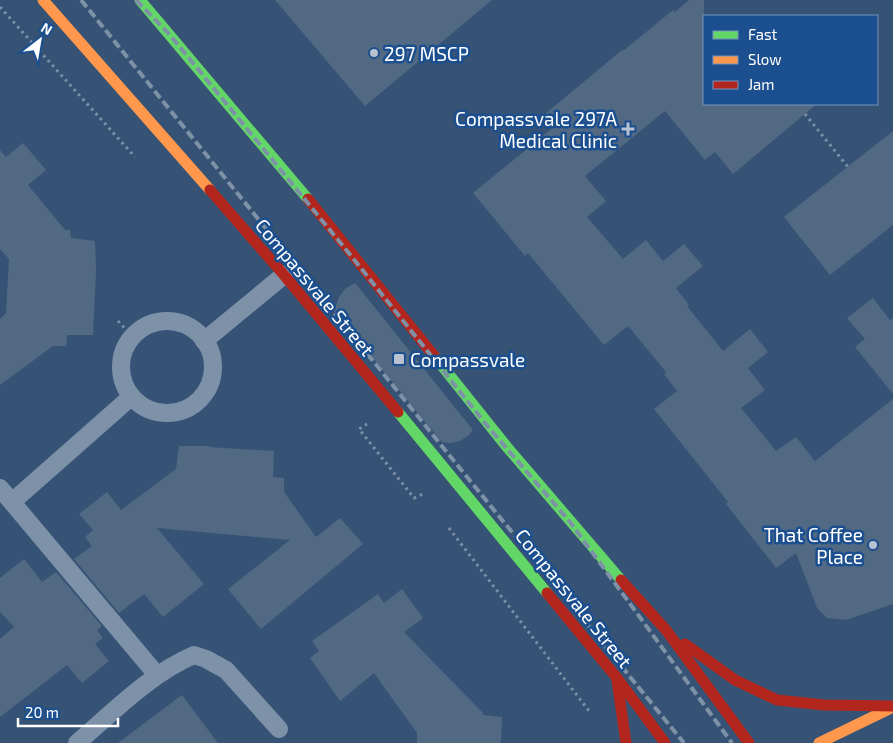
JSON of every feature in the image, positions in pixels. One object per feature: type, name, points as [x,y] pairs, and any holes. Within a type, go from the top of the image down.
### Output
[{"type":"street","name":"Compassvale Street","points":[[43,0],[284,275],[617,678],[665,743]]},
{"type":"street","points":[[140,0],[300,188],[507,447],[577,530],[666,630],[749,743]]},
{"type":"street","points":[[666,630],[735,680],[777,700],[824,705],[893,706]]},
{"type":"street","points":[[617,678],[626,743]]},
{"type":"street","points":[[818,743],[893,706]]},
{"type":"lane","points":[[204,341],[284,275]]},
{"type":"lane","points":[[161,322],[177,322],[192,329],[204,341],[211,357],[212,374],[206,391],[195,404],[179,412],[162,413],[145,408],[131,397],[123,383],[121,366],[124,351],[132,336],[145,327],[161,322]]},
{"type":"lane","points":[[12,502],[131,397]]},
{"type":"lane","points":[[0,488],[157,675]]},
{"type":"lane","points":[[77,743],[157,675],[194,655],[226,670],[280,729]]},
{"type":"path","points":[[0,7],[140,161]]},
{"type":"path","points":[[805,114],[848,167]]},
{"type":"path","points":[[118,321],[132,336]]},
{"type":"path","points":[[428,490],[423,494],[429,501]]},
{"type":"path","points":[[447,525],[590,712]]},
{"type":"building","name":"297 MSCP","points":[[275,0],[492,0],[365,106]]},
{"type":"building","points":[[689,0],[704,0],[703,105],[816,105],[733,174],[715,152],[705,160],[665,111],[585,176],[606,201],[587,217],[623,259],[646,240],[663,261],[684,244],[703,266],[676,288],[689,305],[687,306],[723,351],[750,329],[768,352],[748,368],[765,390],[741,408],[776,451],[796,437],[815,461],[893,399],[893,604],[846,620],[827,618],[817,608],[796,553],[776,568],[726,504],[728,502],[654,409],[677,391],[664,374],[666,372],[628,326],[604,345],[528,253],[525,256],[473,193],[555,126],[545,114],[622,50],[673,10],[675,12]]},
{"type":"building","points":[[893,131],[893,225],[830,275],[784,217]]},
{"type":"building","points":[[23,143],[46,170],[28,185],[65,230],[70,230],[71,238],[95,241],[96,271],[93,335],[67,335],[66,346],[53,346],[0,385],[0,319],[6,313],[9,259],[0,249],[0,150],[6,157]]},
{"type":"building","points":[[356,284],[473,430],[468,436],[460,441],[442,442],[334,311],[339,297],[345,289]]},
{"type":"building","points":[[873,298],[890,320],[893,318],[893,394],[855,347],[865,339],[847,318]]},
{"type":"building","points":[[179,446],[209,446],[274,451],[273,477],[284,478],[284,492],[316,537],[340,518],[363,544],[261,629],[228,589],[290,540],[157,528],[204,584],[163,617],[144,594],[119,613],[74,559],[92,546],[85,537],[93,530],[79,514],[107,492],[121,510],[176,469]]},
{"type":"building","points":[[24,559],[42,582],[56,572],[102,626],[97,630],[103,638],[95,644],[109,661],[82,683],[67,665],[0,717],[0,639],[14,627],[0,612],[0,578]]},
{"type":"building","points":[[402,589],[423,618],[404,632],[483,715],[502,717],[501,743],[417,743],[417,733],[374,673],[340,701],[310,658],[319,651],[312,641],[378,594],[384,603]]},
{"type":"building","points":[[182,695],[218,743],[118,743]]},
{"type":"railway","points":[[81,0],[684,743]]},
{"type":"railway","points":[[136,0],[170,35],[489,428],[570,522],[732,743]]},
{"type":"traffic: fast","points":[[140,0],[308,199]]},
{"type":"traffic: fast","points":[[435,357],[507,447],[621,580]]},
{"type":"traffic: fast","points":[[398,412],[547,593]]},
{"type":"traffic: slow","points":[[43,0],[210,190]]},
{"type":"traffic: slow","points":[[819,743],[889,709]]},
{"type":"traffic: jam","points":[[210,190],[284,275],[398,412]]},
{"type":"traffic: jam","points":[[308,199],[435,357]]},
{"type":"traffic: jam","points":[[621,580],[666,630],[749,743]]},
{"type":"traffic: jam","points":[[547,593],[617,678],[665,743]]},
{"type":"traffic: jam","points":[[685,644],[735,680],[777,700],[824,705],[893,706]]},
{"type":"traffic: jam","points":[[617,680],[626,743]]},
{"type":"place","name":"297 MSCP","points":[[374,53]]},
{"type":"place","name":"Compassvale 297A Medical Clinic","points":[[628,129]]},
{"type":"place","name":"Compassvale","points":[[399,359]]},
{"type":"place","name":"That Coffee Place","points":[[873,545]]}]
